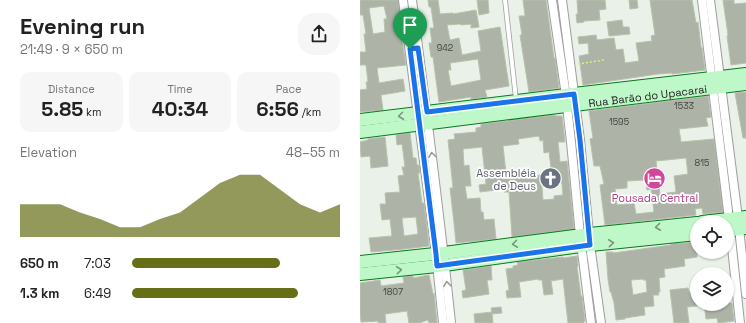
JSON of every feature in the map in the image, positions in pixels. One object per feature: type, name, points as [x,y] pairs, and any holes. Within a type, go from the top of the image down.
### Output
[{"type":"street","points":[[403,0],[414,48],[424,118],[441,259],[445,303],[443,323]]},
{"type":"street","points":[[412,0],[414,48]]},
{"type":"street","points":[[552,0],[555,26],[580,140],[586,200],[585,240],[587,290],[591,323]]},
{"type":"street","points":[[562,0],[570,64],[571,142],[577,201],[596,288],[601,323]]},
{"type":"street","points":[[702,0],[716,83],[726,124],[742,300],[740,323]]},
{"type":"street","points":[[710,0],[716,83],[717,125],[736,225],[746,294]]},
{"type":"street","points":[[555,26],[565,24]]},
{"type":"street","name":"Rua Barão do Upacarai","points":[[716,83],[746,74]]},
{"type":"street","name":"Rua Barão do Upacarai","points":[[360,120],[424,118],[716,83],[746,84]]},
{"type":"street","name":"Rua Barão do Upacarai","points":[[360,132],[424,118],[516,101],[570,100]]},
{"type":"street","points":[[717,125],[726,124]]},
{"type":"street","points":[[571,142],[580,140]]},
{"type":"street","points":[[577,201],[586,200]]},
{"type":"street","points":[[360,262],[374,266],[477,255],[690,223]]},
{"type":"street","points":[[585,240],[690,234]]},
{"type":"street","points":[[360,274],[374,266]]},
{"type":"street","points":[[587,290],[596,288]]},
{"type":"street","points":[[445,303],[451,323]]},
{"type":"lane","points":[[505,0],[516,101]]},
{"type":"path","points":[[570,64],[604,60]]},
{"type":"building","points":[[360,0],[398,0],[400,16],[398,16],[406,65],[377,68],[379,83],[403,79],[405,91],[381,95],[383,110],[360,112],[360,90],[367,89],[366,82],[368,82],[366,65],[360,65],[360,52],[366,52],[364,34],[366,34],[363,15],[360,15]],"holes":[[[384,6],[387,19],[384,19],[385,32],[373,34],[369,8]]]},
{"type":"building","points":[[428,0],[438,0],[440,14],[453,14],[476,10],[479,27],[471,28],[471,24],[447,25],[450,40],[459,38],[462,55],[481,51],[478,31],[500,27],[509,86],[485,90],[487,97],[471,99],[471,97],[439,102],[433,57],[431,57],[429,43],[432,43],[430,28],[434,28],[431,7],[429,7]],"holes":[[[478,59],[481,80],[451,86],[448,70],[451,70],[450,63]]]},
{"type":"building","points":[[477,0],[488,0],[489,13],[479,15]]},
{"type":"building","points":[[523,0],[546,0],[559,88],[529,92],[520,35],[522,35],[519,16],[525,16]]},
{"type":"building","points":[[577,0],[605,0],[606,9],[599,10],[600,20],[577,23]]},
{"type":"building","points":[[629,0],[637,0],[638,8],[630,9]]},
{"type":"building","points":[[650,0],[692,0],[696,23],[698,22],[705,70],[658,74],[583,85],[579,56],[589,54],[588,43],[579,44],[578,37],[596,35],[597,40],[614,38],[616,50],[623,49],[625,63],[639,61],[636,43],[652,41],[651,36],[655,35]]},
{"type":"building","points":[[723,0],[734,0],[734,4],[746,3],[746,63],[731,65]]},
{"type":"building","points":[[622,20],[623,27],[629,27],[630,34],[609,36],[607,22]]},
{"type":"building","points":[[746,92],[746,138],[743,138],[735,93]]},
{"type":"building","points":[[708,96],[711,117],[706,118],[708,126],[679,129],[681,142],[714,139],[723,212],[703,214],[702,208],[695,209],[696,215],[605,225],[600,185],[604,184],[600,166],[594,166],[590,139],[593,138],[589,111]],"holes":[[[686,158],[688,174],[674,176],[676,192],[660,194],[656,161]],[[645,180],[647,190],[651,189],[654,212],[636,214],[634,203],[617,205],[615,189],[627,188],[627,181]]]},
{"type":"building","points":[[555,115],[562,116],[565,142],[558,142],[560,162],[567,161],[574,229],[512,237],[509,192],[504,192],[504,189],[480,192],[479,185],[486,184],[482,147],[463,149],[464,166],[469,165],[471,186],[465,186],[467,199],[480,198],[481,212],[483,212],[484,220],[494,219],[496,239],[456,243],[450,188],[453,188],[448,140],[455,139],[454,134],[476,132],[476,128],[481,127],[481,124]],"holes":[[[539,136],[540,141],[543,140],[544,153],[549,152],[553,184],[562,183],[563,195],[554,196],[554,199],[543,200],[541,175],[525,177],[524,170],[506,173],[503,146],[519,144],[518,139]]]},
{"type":"building","points":[[410,133],[413,158],[416,158],[417,165],[419,165],[420,173],[418,173],[422,203],[424,203],[429,246],[371,252],[369,238],[392,236],[390,219],[382,220],[380,204],[386,204],[385,193],[400,192],[398,176],[404,175],[402,167],[405,167],[402,144],[397,145],[396,135]],"holes":[[[416,217],[418,234],[404,236],[402,218]]]},
{"type":"building","points":[[385,137],[388,166],[371,168],[370,156],[361,157],[360,142],[368,139]]},
{"type":"building","points":[[690,243],[690,258],[684,259],[685,266],[664,269],[665,277],[659,278],[659,295],[653,295],[654,306],[644,307],[645,315],[616,320],[614,303],[610,292],[608,279],[606,252],[613,253]],"holes":[[[631,280],[646,280],[647,292],[633,295]]]},
{"type":"building","points":[[577,256],[577,267],[585,321],[584,323],[568,323],[563,279],[551,281],[553,294],[544,295],[542,280],[538,279],[519,282],[521,297],[507,298],[506,291],[509,290],[506,269],[513,268],[513,266],[518,265],[517,262]]},
{"type":"building","points":[[491,266],[492,280],[487,280],[489,294],[463,298],[462,291],[466,290],[463,270]]},
{"type":"building","points":[[429,275],[433,294],[434,293],[437,323],[429,323],[428,320],[419,323],[409,323],[407,311],[385,314],[386,323],[378,323],[378,321],[361,322],[360,283],[380,280],[381,286],[404,283],[403,277],[413,276],[413,278]]},
{"type":"building","points":[[688,288],[690,292],[690,307],[687,307],[689,323],[674,323],[670,290]]},
{"type":"building","points":[[501,307],[502,313],[492,314],[493,323],[475,323],[474,314],[492,312],[491,308]]},
{"type":"building","points":[[705,311],[733,311],[734,321],[718,323],[717,318],[706,319]]},
{"type":"place","name":"Pousada Central","points":[[655,178]]},
{"type":"place","name":"Assembléia de Deus","points":[[551,179]]},
{"type":"route","points":[[418,48],[427,112],[574,94],[590,245],[437,266],[410,49],[418,48]]}]
